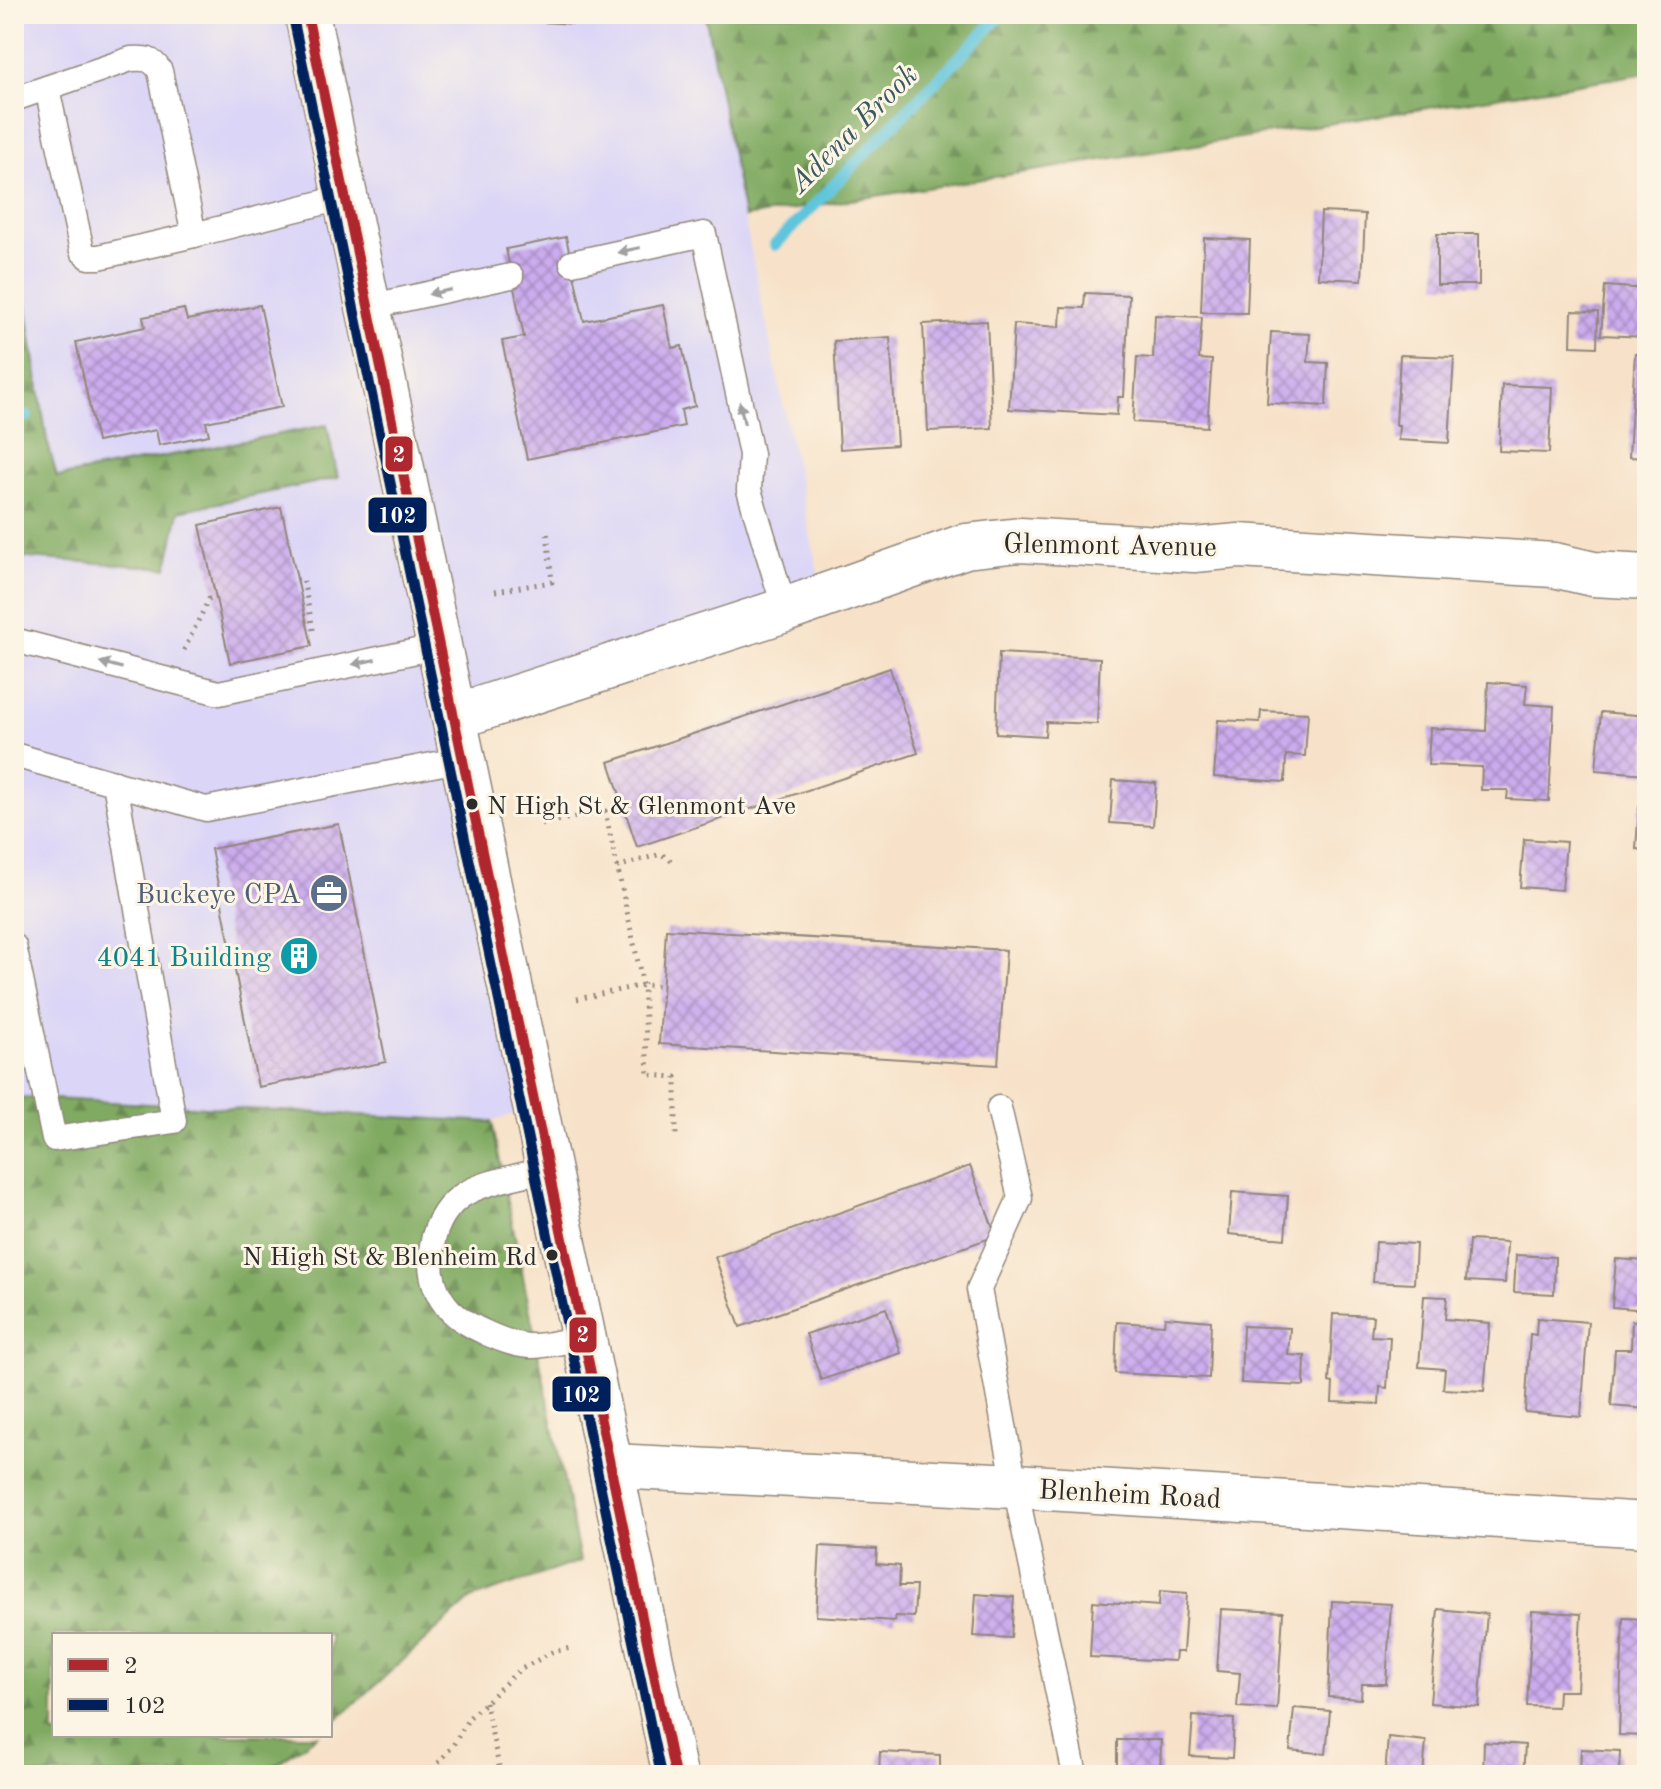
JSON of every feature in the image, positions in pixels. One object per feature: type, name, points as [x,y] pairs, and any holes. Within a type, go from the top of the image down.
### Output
[{"type":"street","points":[[307,14],[675,1775]]},
{"type":"street","name":"Glenmont Avenue","points":[[459,738],[785,610],[965,546],[991,541],[1194,550],[1239,546],[1392,554],[1554,565],[1593,574],[1647,577]]},
{"type":"street","name":"Blenheim Road","points":[[612,1466],[1015,1486],[1647,1525]]},
{"type":"lane","points":[[14,99],[131,59],[145,58],[154,62],[160,71],[194,235]]},
{"type":"lane","points":[[47,88],[82,251],[89,257],[194,235],[345,197]]},
{"type":"lane","points":[[572,263],[704,234],[751,454],[749,490],[785,610]]},
{"type":"lane","points":[[368,307],[511,276]]},
{"type":"lane","points":[[14,640],[219,693],[440,646]]},
{"type":"lane","points":[[14,755],[206,809],[459,738]]},
{"type":"lane","points":[[14,946],[54,1139],[174,1121],[115,783]]},
{"type":"lane","points":[[999,1108],[1020,1198],[979,1289],[1015,1486],[1075,1775]]},
{"type":"lane","points":[[547,1169],[471,1190],[443,1213],[432,1236],[435,1286],[451,1311],[475,1327],[510,1342],[530,1346],[584,1338]]},
{"type":"path","points":[[495,591],[552,582],[547,532]]},
{"type":"path","points":[[297,580],[303,579],[314,634]]},
{"type":"path","points":[[170,680],[209,599],[216,597]]},
{"type":"path","points":[[542,824],[605,811],[643,985],[648,1075],[676,1077],[676,1135]]},
{"type":"path","points":[[617,867],[661,854],[676,864]]},
{"type":"path","points":[[577,999],[643,985],[662,986]]},
{"type":"path","points":[[428,1775],[452,1747],[469,1718],[518,1671],[552,1652],[571,1648]]},
{"type":"path","points":[[485,1702],[501,1775]]},
{"type":"shaded area","points":[[14,14],[705,14],[823,596],[466,714],[542,1104],[492,1122],[14,1097],[14,557],[167,568],[178,511],[337,478],[327,425],[57,477],[47,440],[14,228]]},
{"type":"green space","points":[[705,14],[1647,14],[1647,73],[744,217]]},
{"type":"green space","points":[[14,228],[47,440],[57,477],[327,425],[338,478],[179,511],[167,568],[14,557]]},
{"type":"green space","points":[[14,1097],[492,1122],[580,1561],[471,1599],[332,1724],[332,1633],[52,1633],[52,1737],[315,1737],[261,1775],[14,1775]]},
{"type":"building","points":[[450,14],[611,14],[614,26],[451,17]]},
{"type":"building","points":[[1321,212],[1365,214],[1362,280],[1318,278]]},
{"type":"building","points":[[1437,234],[1479,234],[1479,285],[1437,285]]},
{"type":"building","points":[[566,237],[584,321],[663,305],[672,348],[682,346],[695,406],[681,410],[684,426],[527,459],[502,341],[524,337],[506,249]]},
{"type":"building","points":[[1204,238],[1250,240],[1247,313],[1201,312]]},
{"type":"building","points":[[1605,286],[1647,289],[1647,337],[1601,335]]},
{"type":"building","points":[[1085,293],[1129,295],[1124,397],[1118,397],[1117,415],[1009,409],[1014,324],[1060,327],[1061,307],[1084,308]]},
{"type":"building","points":[[260,305],[282,407],[206,422],[209,435],[159,445],[156,430],[97,442],[76,342],[145,327],[143,317],[184,309],[187,320]]},
{"type":"building","points":[[1572,311],[1598,312],[1597,347],[1571,346]]},
{"type":"building","points":[[1155,315],[1202,317],[1199,359],[1212,360],[1207,427],[1133,422],[1137,357],[1153,358]]},
{"type":"building","points":[[987,321],[992,428],[928,431],[923,324]]},
{"type":"building","points":[[1271,332],[1310,334],[1308,362],[1328,363],[1326,406],[1267,403]]},
{"type":"building","points":[[890,337],[897,445],[840,449],[834,341]]},
{"type":"building","points":[[1635,353],[1647,354],[1647,458],[1629,457]]},
{"type":"building","points":[[1400,355],[1454,357],[1449,443],[1398,440]]},
{"type":"building","points":[[1502,385],[1552,387],[1549,453],[1499,451]]},
{"type":"building","points":[[281,507],[312,646],[230,663],[200,525]]},
{"type":"building","points":[[999,653],[1100,658],[1097,724],[1046,722],[1045,736],[996,733]]},
{"type":"building","points":[[890,668],[918,753],[637,847],[609,762]]},
{"type":"building","points":[[1488,682],[1527,685],[1525,704],[1554,706],[1549,801],[1507,799],[1508,790],[1481,790],[1482,767],[1428,765],[1430,728],[1486,731]]},
{"type":"building","points":[[1261,711],[1308,713],[1305,756],[1286,755],[1285,782],[1214,777],[1218,720],[1260,722]]},
{"type":"building","points":[[1601,712],[1647,716],[1647,774],[1596,770]]},
{"type":"building","points":[[1113,780],[1156,783],[1153,826],[1110,823]]},
{"type":"building","points":[[1639,807],[1647,808],[1647,850],[1636,849]]},
{"type":"building","name":"4041 Building","points":[[339,824],[386,1062],[258,1087],[211,849]]},
{"type":"building","points":[[1524,839],[1566,842],[1562,890],[1520,887]]},
{"type":"building","points":[[666,929],[1006,950],[998,1065],[659,1044]]},
{"type":"building","points":[[970,1166],[996,1236],[740,1327],[715,1257]]},
{"type":"building","points":[[1232,1192],[1288,1196],[1285,1239],[1229,1234]]},
{"type":"building","points":[[1469,1240],[1507,1242],[1505,1283],[1466,1281]]},
{"type":"building","points":[[1376,1242],[1416,1244],[1414,1284],[1373,1282]]},
{"type":"building","points":[[1516,1255],[1555,1257],[1554,1294],[1514,1292]]},
{"type":"building","points":[[1616,1259],[1647,1261],[1647,1310],[1612,1307]]},
{"type":"building","points":[[1424,1296],[1447,1297],[1445,1319],[1490,1323],[1484,1391],[1443,1389],[1445,1369],[1419,1367]]},
{"type":"building","points":[[886,1308],[901,1353],[821,1380],[806,1334]]},
{"type":"building","points":[[1333,1314],[1373,1316],[1371,1336],[1390,1337],[1387,1388],[1380,1387],[1379,1404],[1332,1402],[1333,1383],[1329,1382]]},
{"type":"building","points":[[1165,1317],[1211,1321],[1209,1378],[1115,1373],[1117,1322],[1164,1325]]},
{"type":"building","points":[[1537,1318],[1588,1322],[1581,1417],[1525,1412],[1530,1334],[1536,1335]]},
{"type":"building","points":[[1632,1321],[1647,1322],[1647,1409],[1611,1406],[1615,1349],[1631,1349]]},
{"type":"building","points":[[1243,1326],[1290,1328],[1288,1355],[1305,1356],[1304,1386],[1241,1383]]},
{"type":"building","points":[[820,1546],[877,1549],[876,1564],[900,1566],[899,1586],[916,1586],[914,1617],[895,1616],[895,1621],[816,1616]]},
{"type":"building","points":[[1160,1591],[1187,1593],[1183,1652],[1176,1652],[1175,1661],[1090,1657],[1093,1601],[1159,1606]]},
{"type":"building","points":[[976,1594],[1014,1597],[1011,1638],[973,1636]]},
{"type":"building","points":[[1332,1601],[1391,1604],[1386,1684],[1362,1684],[1361,1699],[1328,1697]]},
{"type":"building","points":[[1221,1609],[1283,1612],[1277,1709],[1237,1707],[1240,1673],[1217,1671]]},
{"type":"building","points":[[1438,1609],[1487,1614],[1479,1707],[1430,1703]]},
{"type":"building","points":[[1532,1611],[1581,1614],[1577,1691],[1558,1691],[1557,1707],[1527,1706]]},
{"type":"building","points":[[1623,1618],[1647,1619],[1647,1736],[1619,1735]]},
{"type":"building","points":[[1294,1708],[1330,1711],[1326,1754],[1290,1750]]},
{"type":"building","points":[[1193,1716],[1234,1719],[1232,1758],[1190,1756]]},
{"type":"building","points":[[1388,1737],[1426,1741],[1423,1775],[1385,1775]]},
{"type":"building","points":[[1117,1740],[1161,1740],[1160,1775],[1117,1775]]},
{"type":"building","points":[[1484,1742],[1525,1745],[1523,1775],[1483,1775]]},
{"type":"building","points":[[1581,1749],[1620,1751],[1619,1775],[1580,1775]]},
{"type":"building","points":[[880,1752],[940,1755],[940,1771],[965,1772],[965,1775],[879,1775]]},
{"type":"waterway","name":"Adena Brook","points":[[775,245],[1002,14]]},
{"type":"waterway","name":"Adena Brook","points":[[14,418],[27,416]]},
{"type":"transit line","name":"2","points":[[307,14],[675,1775]]},
{"type":"transit line","name":"102","points":[[293,17],[661,1775]]},
{"type":"place","name":"N High St & Glenmont Ave","points":[[472,804]]},
{"type":"place","name":"Buckeye CPA","points":[[329,893]]},
{"type":"place","name":"4041 Building","points":[[299,956]]},
{"type":"place","name":"N High St & Blenheim Rd","points":[[552,1255]]}]
